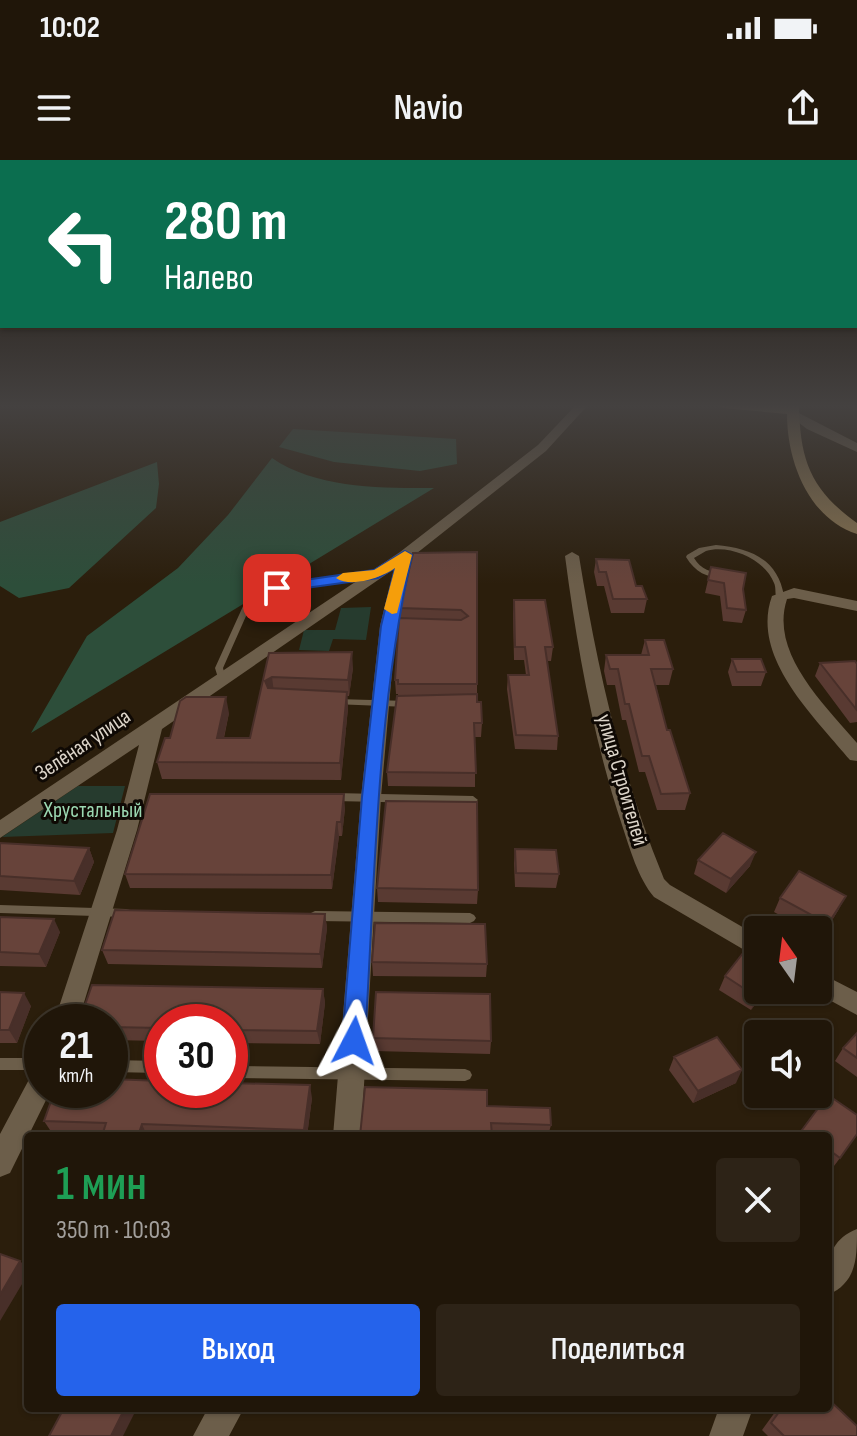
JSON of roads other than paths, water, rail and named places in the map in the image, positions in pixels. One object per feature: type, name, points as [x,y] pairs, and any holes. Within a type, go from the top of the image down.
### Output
[{"type":"street","name":"Зелёная улица","points":[[0,830],[378,574],[410,559],[522,465]]},
{"type":"street","points":[[800,465],[809,486],[829,509],[857,530]]},
{"type":"street","name":"улица Строителей","points":[[572,556],[585,653],[622,793],[655,883],[662,891],[744,940]]},
{"type":"street","points":[[347,1132],[371,797],[382,704],[410,559]]},
{"type":"street","points":[[857,606],[794,593],[780,596],[774,612],[777,642],[802,688],[857,755]]},
{"type":"street","points":[[72,1004],[143,795],[153,727]]},
{"type":"street","points":[[832,990],[857,1004]]},
{"type":"street","points":[[0,1163],[28,1108]]},
{"type":"street","points":[[832,1275],[857,1244]]},
{"type":"street","points":[[210,1436],[225,1412]]},
{"type":"street","points":[[726,1436],[735,1412]]},
{"type":"lane","points":[[725,577],[707,574],[695,567],[690,557],[698,550],[713,547],[753,556],[772,571],[781,584],[780,596]]},
{"type":"lane","points":[[222,679],[219,668],[247,606],[277,588],[378,574]]},
{"type":"lane","points":[[321,701],[413,704]]},
{"type":"lane","points":[[325,797],[473,800]]},
{"type":"lane","points":[[0,909],[145,913]]},
{"type":"lane","points":[[302,916],[470,918]]},
{"type":"lane","points":[[0,1064],[24,1064]]},
{"type":"lane","points":[[248,1072],[465,1075]]},
{"type":"park label","name":"Хрустальный","points":[[93,810]]}]
